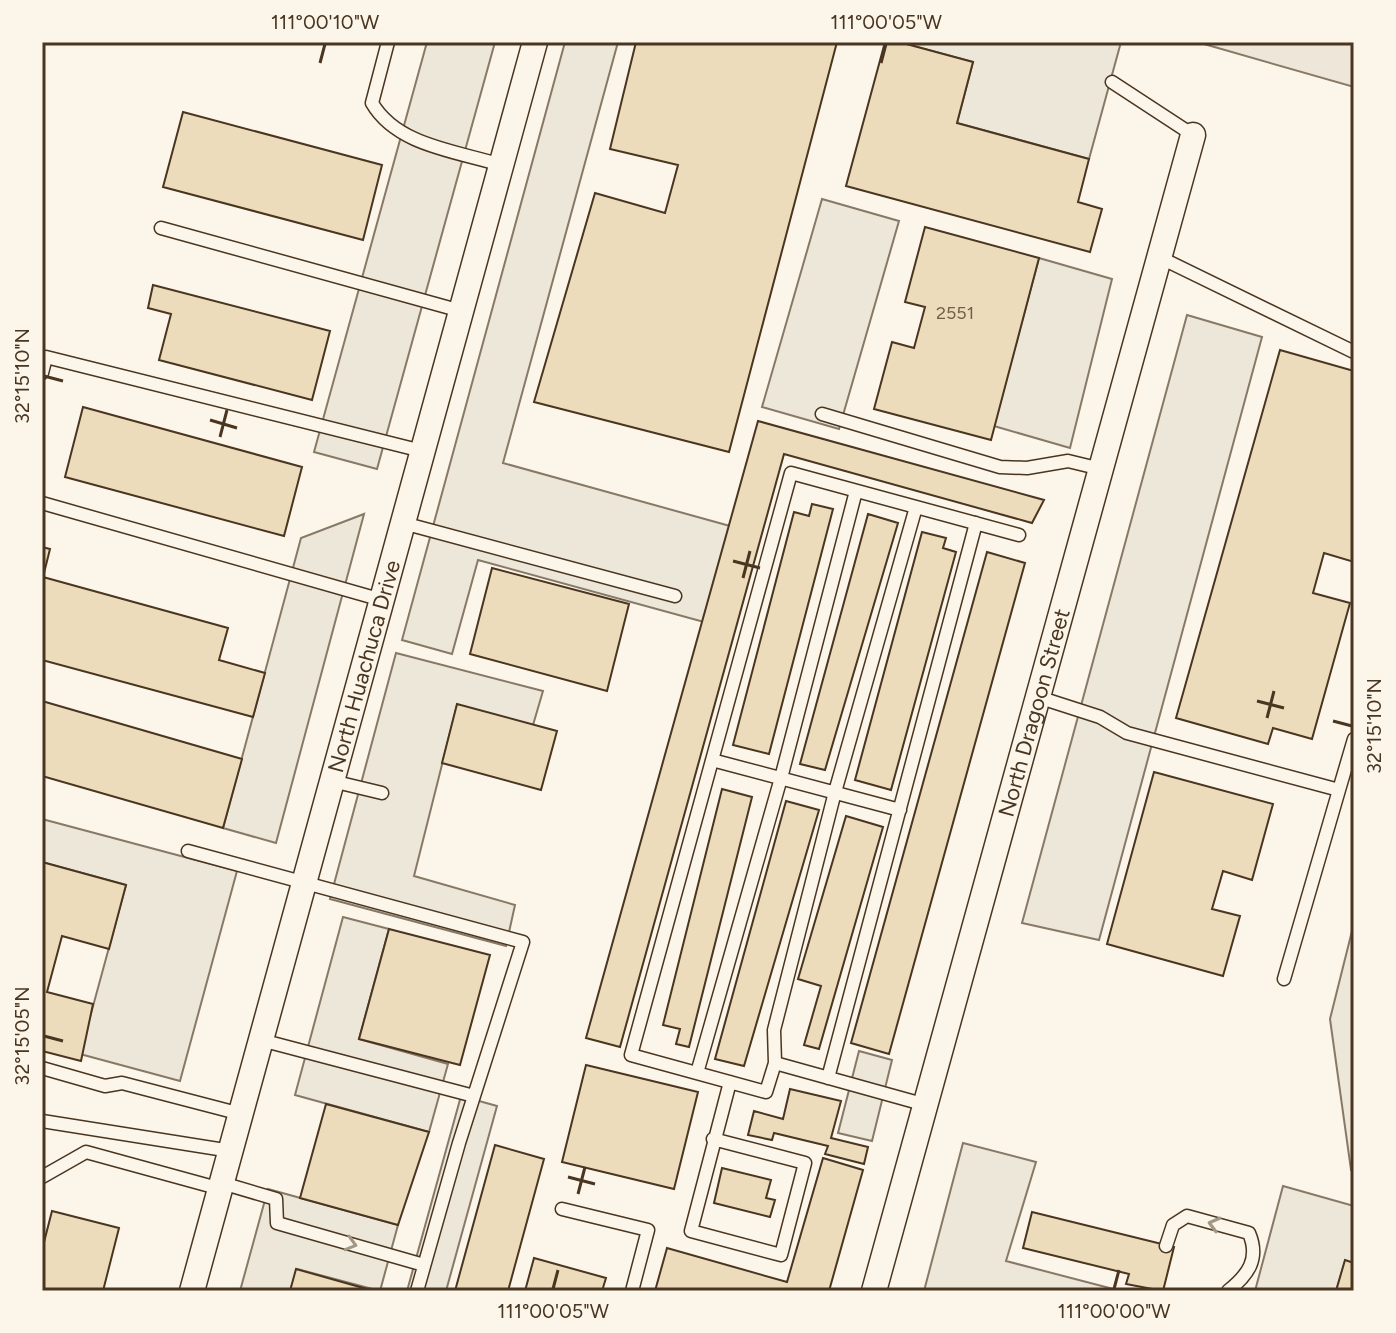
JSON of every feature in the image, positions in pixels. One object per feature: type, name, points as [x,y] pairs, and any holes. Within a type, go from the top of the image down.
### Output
[{"type":"street","name":"North Huachuca Drive","points":[[192,1291],[535,42]]},
{"type":"street","name":"North Dragoon Street","points":[[874,1291],[1193,135]]},
{"type":"lane","points":[[388,42],[372,103],[382,120],[404,136],[501,165]]},
{"type":"lane","points":[[1112,82],[1193,135]]},
{"type":"lane","points":[[161,228],[461,311]]},
{"type":"lane","points":[[1159,257],[1354,352]]},
{"type":"lane","points":[[42,373],[46,357],[422,451]]},
{"type":"lane","points":[[822,414],[1000,467],[1027,468],[1068,461],[1101,469]]},
{"type":"lane","points":[[916,507],[835,792],[774,1030],[775,1063],[766,1092],[631,1055],[791,473],[1019,535]]},
{"type":"lane","points":[[697,1073],[781,778],[856,491]]},
{"type":"lane","points":[[42,503],[382,600]]},
{"type":"lane","points":[[403,523],[675,596]]},
{"type":"lane","points":[[828,1078],[976,523]]},
{"type":"lane","points":[[1038,697],[1100,717],[1127,733],[1339,790]]},
{"type":"lane","points":[[1284,979],[1354,739]]},
{"type":"lane","points":[[712,760],[900,810]]},
{"type":"lane","points":[[332,781],[382,793]]},
{"type":"lane","points":[[188,851],[523,942],[417,1291]]},
{"type":"lane","points":[[261,1040],[474,1096]]},
{"type":"lane","points":[[775,1063],[926,1105]]},
{"type":"lane","points":[[42,1068],[105,1086],[122,1083],[241,1114]]},
{"type":"lane","points":[[713,1139],[805,1163],[781,1255],[691,1231],[713,1139],[730,1082]]},
{"type":"lane","points":[[42,1121],[231,1151]]},
{"type":"lane","points":[[42,1177],[86,1152],[276,1199],[277,1223],[424,1265]]},
{"type":"lane","points":[[562,1209],[648,1230],[632,1291]]},
{"type":"lane","points":[[1166,1246],[1173,1225],[1187,1216],[1249,1233],[1255,1249],[1248,1275],[1228,1291]]},
{"type":"shaded area","points":[[427,42],[495,42],[377,469],[314,452]]},
{"type":"shaded area","points":[[565,42],[618,42],[503,463],[730,526],[704,622],[478,560],[452,654],[402,640]]},
{"type":"shaded area","points":[[899,42],[1121,42],[1089,159],[957,123],[973,62]]},
{"type":"shaded area","points":[[1197,42],[1354,42],[1354,87]]},
{"type":"shaded area","points":[[822,199],[899,221],[839,429],[762,407]]},
{"type":"shaded area","points":[[1039,258],[1112,279],[1070,448],[994,426]]},
{"type":"shaded area","points":[[1187,315],[1262,337],[1099,940],[1022,923]]},
{"type":"shaded area","points":[[364,514],[276,843],[223,828],[301,538]]},
{"type":"shaded area","points":[[396,653],[543,691],[533,725],[457,705],[414,876],[515,905],[506,946],[330,899]]},
{"type":"shaded area","points":[[42,819],[237,871],[180,1081],[80,1054],[126,885],[42,862]]},
{"type":"shaded area","points":[[343,917],[389,929],[359,1039],[448,1064],[429,1132],[295,1095]]},
{"type":"shaded area","points":[[1354,923],[1354,1169],[1351,1170],[1330,1019]]},
{"type":"shaded area","points":[[859,1051],[892,1060],[872,1141],[838,1133]]},
{"type":"shaded area","points":[[461,1096],[497,1106],[446,1291],[407,1291]]},
{"type":"shaded area","points":[[963,1143],[1036,1162],[1006,1261],[1121,1291],[924,1291]]},
{"type":"shaded area","points":[[1283,1186],[1354,1206],[1354,1263],[1345,1261],[1336,1291],[1255,1291]]},
{"type":"shaded area","points":[[268,1189],[398,1225],[380,1291],[297,1269],[290,1291],[240,1291]]},
{"type":"building","points":[[636,42],[837,42],[729,452],[534,402],[595,193],[665,213],[678,165],[610,149]]},
{"type":"building","points":[[885,42],[899,42],[973,62],[957,123],[1089,159],[1078,202],[1102,209],[1090,252],[846,186]]},
{"type":"building","points":[[183,112],[382,165],[363,240],[163,187]]},
{"type":"building","points":[[925,227],[1039,258],[991,440],[874,409],[892,342],[914,348],[925,307],[905,302]]},
{"type":"building","points":[[153,285],[330,331],[312,400],[159,360],[171,314],[148,308]]},
{"type":"building","points":[[1280,350],[1354,371],[1354,562],[1324,553],[1313,593],[1350,603],[1312,739],[1273,728],[1268,744],[1176,718]]},
{"type":"building","points":[[83,407],[302,467],[284,536],[65,477]]},
{"type":"building","points":[[758,421],[1044,500],[1032,523],[784,454],[620,1047],[586,1038]]},
{"type":"building","points":[[812,504],[833,509],[769,754],[733,745],[794,512],[809,516]]},
{"type":"building","points":[[868,514],[898,523],[825,770],[800,764]]},
{"type":"building","points":[[922,532],[946,538],[943,548],[956,552],[891,790],[855,780]]},
{"type":"building","points":[[42,547],[50,549],[43,577],[228,628],[219,660],[265,673],[253,717],[42,660]]},
{"type":"building","points":[[987,552],[1025,563],[889,1054],[851,1043]]},
{"type":"building","points":[[492,568],[629,604],[607,691],[470,654]]},
{"type":"building","points":[[42,701],[242,759],[223,828],[42,776]]},
{"type":"building","points":[[457,704],[557,731],[541,790],[442,763]]},
{"type":"building","points":[[1154,772],[1273,804],[1252,880],[1223,871],[1212,909],[1240,916],[1223,976],[1107,944]]},
{"type":"building","points":[[722,789],[752,797],[689,1047],[676,1044],[680,1029],[663,1025]]},
{"type":"building","points":[[786,801],[819,810],[744,1066],[715,1059]]},
{"type":"building","points":[[846,816],[883,827],[819,1049],[804,1045],[821,986],[798,979]]},
{"type":"building","points":[[42,862],[126,885],[109,949],[62,936],[47,992],[93,1004],[81,1061],[42,1051]]},
{"type":"building","points":[[389,929],[490,955],[460,1065],[359,1039]]},
{"type":"building","points":[[586,1065],[698,1092],[674,1189],[562,1162]]},
{"type":"building","points":[[790,1089],[841,1101],[831,1138],[868,1147],[864,1164],[825,1154],[828,1146],[774,1133],[772,1140],[748,1135],[754,1111],[783,1119]]},
{"type":"building","points":[[326,1104],[429,1132],[398,1225],[300,1198]]},
{"type":"building","points":[[495,1145],[544,1159],[508,1291],[455,1291]]},
{"type":"building","points":[[823,1158],[863,1170],[829,1291],[655,1291],[667,1248],[787,1282]]},
{"type":"building","points":[[722,1168],[771,1180],[766,1198],[775,1200],[770,1217],[714,1203]]},
{"type":"building","points":[[52,1211],[119,1228],[103,1291],[42,1291],[42,1250]]},
{"type":"building","points":[[1032,1212],[1174,1247],[1163,1291],[1126,1284],[1129,1274],[1023,1248]]},
{"type":"building","points":[[534,1258],[606,1278],[602,1291],[525,1291]]},
{"type":"building","points":[[1345,1260],[1354,1263],[1354,1291],[1336,1291]]},
{"type":"building","points":[[296,1269],[374,1291],[290,1291]]}]
